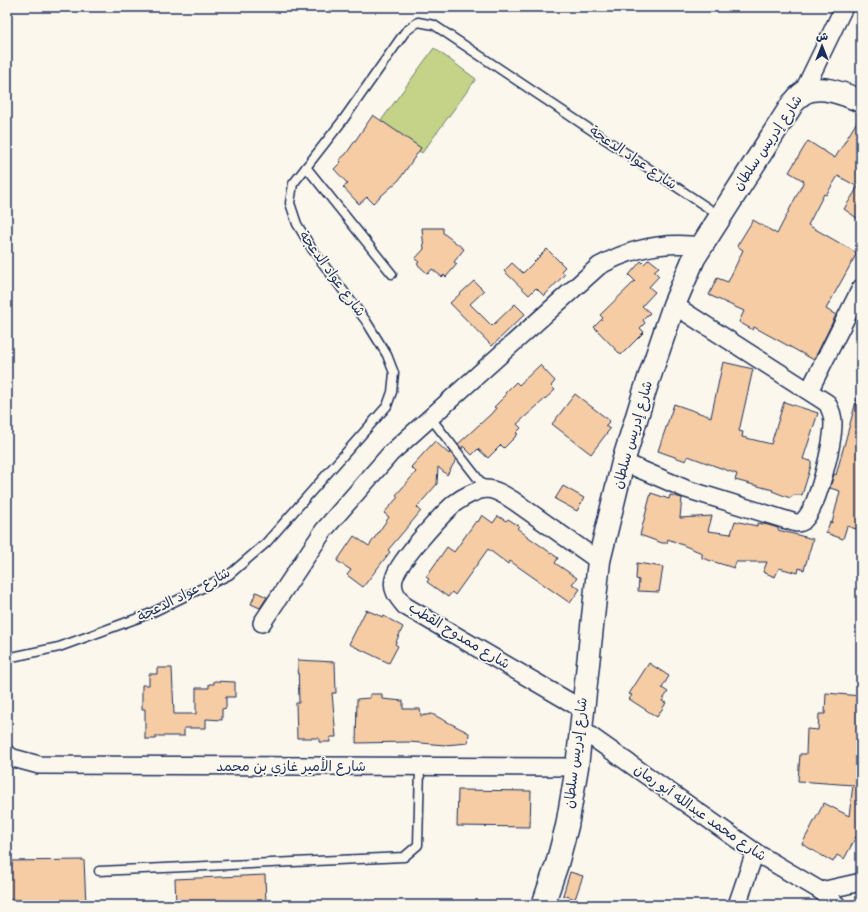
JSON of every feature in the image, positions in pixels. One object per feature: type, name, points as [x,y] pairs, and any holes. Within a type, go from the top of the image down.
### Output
[{"type":"street","name":"شارع إدريس سلطان","points":[[543,905],[559,856],[577,767],[582,730],[582,709],[600,561],[623,462],[674,305],[701,246],[781,120],[802,94],[844,7]]},
{"type":"street","points":[[802,94],[821,89],[838,92],[861,101]]},
{"type":"street","points":[[262,623],[324,530],[391,453],[600,266],[618,255],[645,247],[688,244],[701,246]]},
{"type":"street","points":[[809,391],[861,288]]},
{"type":"street","points":[[623,462],[686,489],[789,523],[801,523],[807,517],[828,461],[834,422],[828,403],[674,305]]},
{"type":"street","points":[[486,489],[500,492],[600,561]]},
{"type":"street","name":"شارع ممدوح القطب","points":[[486,489],[474,493],[455,503],[402,562],[394,576],[393,587],[397,597],[405,606],[582,709]]},
{"type":"street","name":"شارع محمد عبدالله أبو رمان","points":[[582,730],[755,852],[821,891],[837,905]]},
{"type":"street","name":"شارع الأمير غازي بن محمد","points":[[7,754],[13,758],[39,765],[577,767]]},
{"type":"street","points":[[737,905],[755,852]]},
{"type":"street","points":[[821,891],[861,882]]},
{"type":"lane","name":"شارع عواد الدعجة","points":[[7,658],[59,648],[142,617],[229,575],[266,543],[387,406],[392,392],[394,373],[387,354],[366,321],[312,249],[297,224],[290,203],[293,184],[344,120],[405,32],[418,22],[434,25],[720,216]]},
{"type":"lane","points":[[306,167],[392,274]]},
{"type":"lane","points":[[430,418],[486,489]]},
{"type":"lane","points":[[100,871],[404,857],[418,844],[420,767]]},
{"type":"green space","points":[[434,48],[476,79],[422,153],[380,122]]},
{"type":"building","points":[[373,115],[421,148],[399,180],[373,203],[367,197],[359,204],[343,187],[348,184],[334,169],[341,162],[339,160],[346,154]]},
{"type":"building","points":[[861,115],[861,221],[844,209],[858,187],[838,176],[826,195],[824,194],[808,225],[857,253],[826,309],[836,315],[814,360],[754,327],[753,330],[739,322],[744,311],[709,295],[717,278],[728,282],[743,250],[737,246],[753,220],[777,234],[804,181],[789,172],[808,141],[835,158]]},
{"type":"building","points":[[422,228],[443,228],[443,233],[464,249],[454,262],[457,264],[446,277],[444,275],[442,277],[432,269],[428,274],[417,264],[419,262],[415,259],[424,249]]},
{"type":"building","points":[[547,249],[565,267],[561,271],[565,274],[544,296],[536,288],[529,295],[504,271],[512,263],[523,273]]},
{"type":"building","points":[[649,259],[659,267],[654,271],[659,276],[649,287],[655,292],[642,306],[650,313],[643,320],[645,323],[640,328],[644,332],[621,355],[594,327],[603,318],[600,315],[635,281],[629,275],[641,261],[644,264]]},
{"type":"building","points":[[474,281],[484,291],[470,304],[492,326],[515,304],[525,314],[492,346],[450,303]]},
{"type":"building","points":[[723,362],[753,369],[739,431],[743,432],[742,437],[771,444],[784,402],[818,413],[803,459],[811,461],[811,466],[802,495],[794,495],[790,498],[772,491],[773,490],[735,480],[737,474],[688,456],[686,461],[658,451],[674,404],[711,417]]},
{"type":"building","points":[[540,365],[555,381],[551,386],[555,390],[517,424],[521,428],[516,433],[518,434],[504,448],[501,445],[488,458],[478,449],[472,455],[463,446],[462,449],[458,444],[491,414],[496,408],[494,407],[506,395],[505,393],[516,382],[519,385]]},
{"type":"building","points":[[575,394],[610,421],[605,426],[610,429],[591,454],[552,424]]},
{"type":"building","points":[[857,398],[861,398],[861,524],[859,530],[847,526],[843,539],[826,533],[830,522],[832,523],[840,491],[830,488],[834,474],[836,475]]},
{"type":"building","points":[[435,441],[449,454],[450,452],[456,460],[447,475],[438,467],[437,484],[417,507],[421,511],[388,550],[390,552],[363,587],[347,575],[351,570],[337,561],[354,536],[369,546],[389,517],[384,513],[398,497],[396,495],[416,472],[411,467]]},
{"type":"building","points":[[563,486],[584,498],[577,511],[555,499]]},
{"type":"building","points":[[651,493],[669,499],[670,495],[682,498],[680,518],[712,516],[708,531],[731,534],[735,521],[757,526],[757,523],[768,525],[778,528],[778,530],[813,539],[804,570],[799,568],[798,573],[779,568],[775,577],[763,572],[767,562],[736,562],[734,568],[702,558],[702,553],[668,539],[667,543],[662,543],[640,535]]},
{"type":"building","points":[[482,515],[493,523],[498,516],[506,521],[508,519],[519,526],[517,528],[527,536],[558,558],[555,563],[577,578],[572,584],[580,589],[570,603],[510,561],[508,564],[488,549],[455,595],[452,592],[448,597],[427,582],[429,579],[426,577],[447,547],[454,552]]},
{"type":"building","points":[[637,563],[663,567],[659,592],[638,591],[639,580],[636,579]]},
{"type":"building","points":[[256,592],[267,597],[260,608],[251,604]]},
{"type":"building","points":[[366,610],[383,617],[384,616],[403,627],[395,644],[398,646],[389,663],[349,644]]},
{"type":"building","points":[[298,660],[335,662],[336,693],[332,693],[336,737],[330,737],[330,742],[319,742],[319,738],[297,738],[296,703],[299,703]]},
{"type":"building","points":[[649,663],[669,676],[662,688],[668,692],[662,701],[666,703],[657,717],[629,699],[632,695],[629,694]]},
{"type":"building","points":[[157,668],[172,668],[174,714],[196,714],[196,688],[209,688],[209,684],[214,684],[214,681],[235,682],[235,697],[226,697],[226,708],[222,709],[222,720],[206,719],[206,728],[184,728],[184,736],[156,736],[156,739],[145,739],[145,709],[142,709],[142,685],[149,685],[149,674],[157,674]]},
{"type":"building","points":[[826,693],[861,696],[861,828],[844,859],[837,855],[833,862],[802,844],[824,803],[849,816],[853,785],[798,781],[800,754],[806,754],[807,729],[818,730],[819,714],[825,714]]},
{"type":"building","points":[[370,694],[382,694],[382,699],[403,701],[403,709],[420,709],[421,716],[432,714],[469,733],[468,743],[445,745],[409,742],[356,743],[357,699],[370,698]]},
{"type":"building","points":[[458,790],[531,791],[530,827],[457,826]]},
{"type":"building","points":[[84,860],[86,905],[47,905],[47,900],[7,900],[7,861]]},
{"type":"building","points":[[570,872],[583,876],[575,899],[563,895]]},
{"type":"building","points":[[265,875],[266,905],[176,905],[175,879]]}]
